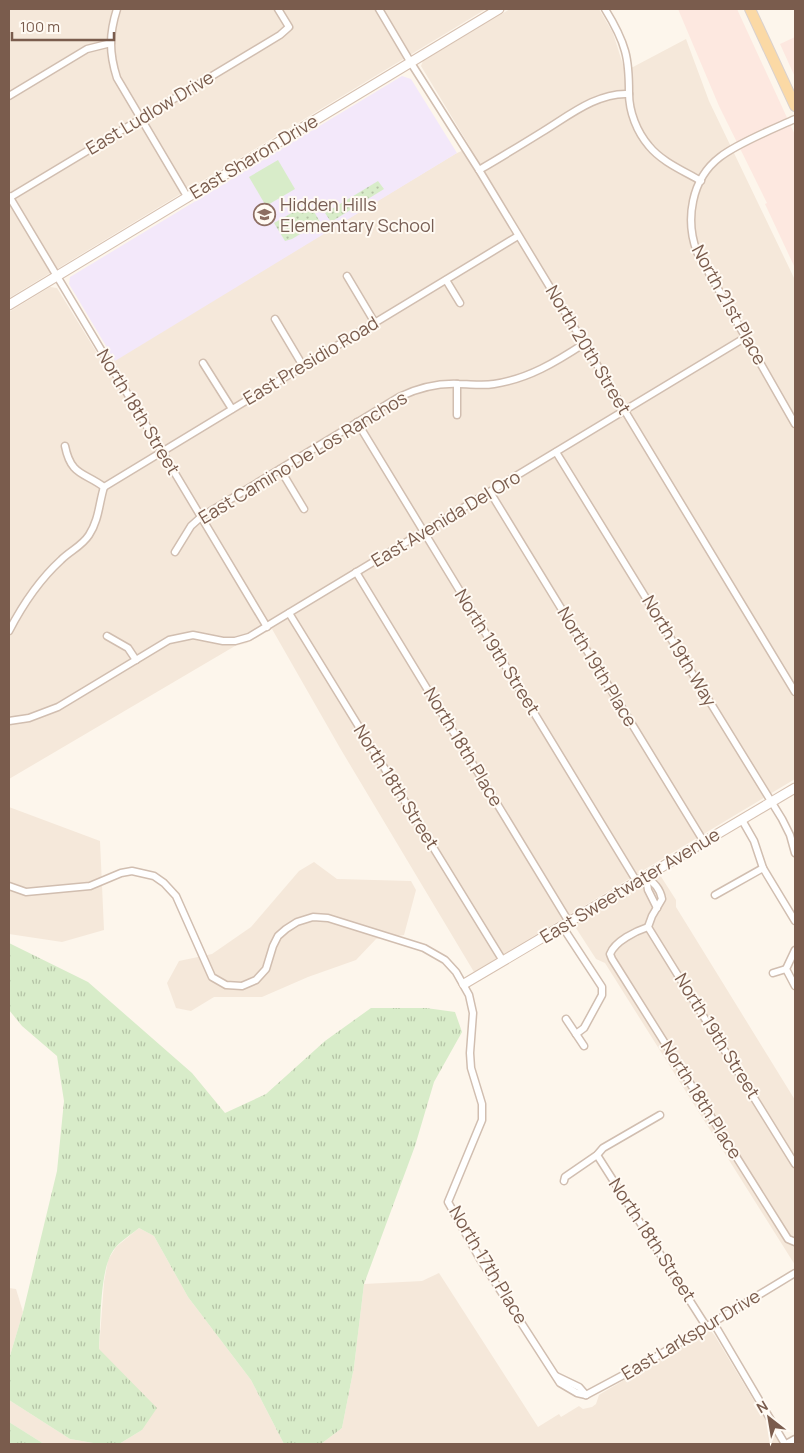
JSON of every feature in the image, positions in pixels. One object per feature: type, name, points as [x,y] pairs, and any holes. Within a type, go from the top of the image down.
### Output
[{"type":"main road","points":[[750,9],[795,106]]},
{"type":"street","points":[[117,9],[110,34],[116,78],[188,198]]},
{"type":"street","name":"East Ludlow Drive","points":[[9,197],[280,35],[289,27],[278,9]]},
{"type":"street","name":"North 20th Street","points":[[379,9],[585,344],[795,692]]},
{"type":"street","name":"East Sharon Drive","points":[[9,305],[498,9]]},
{"type":"street","points":[[604,9],[619,34],[625,50],[629,94],[635,124],[650,147],[668,162],[701,181]]},
{"type":"street","points":[[9,96],[87,49],[111,43]]},
{"type":"street","points":[[479,170],[587,105],[606,97],[629,94]]},
{"type":"street","name":"North 21st Place","points":[[795,119],[720,157],[710,166],[694,197],[691,216],[693,240],[698,252],[795,424]]},
{"type":"street","name":"North 18th Street","points":[[9,197],[267,627]]},
{"type":"street","name":"East Presidio Road","points":[[104,487],[518,236]]},
{"type":"street","points":[[347,276],[375,322]]},
{"type":"street","points":[[446,280],[460,303]]},
{"type":"street","points":[[275,319],[303,366]]},
{"type":"street","name":"East Avenida Del Oro","points":[[9,721],[28,718],[58,707],[169,640],[193,635],[223,641],[234,641],[249,637],[746,337]]},
{"type":"street","name":"East Camino De Los Ranchos","points":[[176,552],[191,526],[201,517],[399,397],[418,389],[457,384],[491,384],[523,378],[539,371],[585,344]]},
{"type":"street","points":[[202,363],[232,409]]},
{"type":"street","points":[[457,384],[457,415]]},
{"type":"street","name":"North 19th Street","points":[[357,422],[637,882]]},
{"type":"street","points":[[9,631],[28,596],[62,559],[81,544],[88,536],[98,517],[104,487],[82,475],[73,467],[65,446]]},
{"type":"street","name":"North 19th Way","points":[[556,452],[771,802],[790,834],[795,853]]},
{"type":"street","points":[[280,469],[304,509]]},
{"type":"street","name":"North 19th Place","points":[[490,492],[704,842]]},
{"type":"street","name":"North 18th Place","points":[[356,572],[602,987],[602,995],[584,1028],[576,1034]]},
{"type":"street","name":"North 18th Street","points":[[289,613],[503,961]]},
{"type":"street","points":[[107,636],[128,648],[136,660]]},
{"type":"street","name":"East Sweetwater Avenue","points":[[464,984],[795,788]]},
{"type":"street","points":[[742,820],[754,841],[763,868],[795,921]]},
{"type":"street","points":[[715,895],[763,868]]},
{"type":"street","name":"North 17th Place","points":[[9,886],[26,892],[90,886],[121,873],[132,871],[154,876],[164,883],[176,896],[212,977],[226,985],[242,986],[256,980],[266,969],[278,936],[297,922],[313,916],[328,918],[424,948],[445,960],[464,984],[469,995],[473,1013],[470,1053],[471,1068],[482,1104],[482,1120],[448,1202],[480,1259],[556,1376],[579,1387],[586,1395]]},
{"type":"street","points":[[646,877],[656,885],[662,899],[648,927]]},
{"type":"street","name":"North 19th Street","points":[[648,927],[795,1164]]},
{"type":"street","name":"North 18th Place","points":[[648,927],[618,943],[610,954],[788,1239],[795,1242]]},
{"type":"street","points":[[773,973],[786,969],[795,950]]},
{"type":"street","points":[[786,969],[795,986]]},
{"type":"street","points":[[566,1019],[584,1046]]},
{"type":"street","points":[[564,1181],[566,1177],[597,1155],[603,1148],[660,1115]]},
{"type":"street","name":"North 18th Street","points":[[597,1155],[706,1326]]},
{"type":"street","name":"East Larkspur Drive","points":[[586,1395],[644,1364],[795,1273]]},
{"type":"street","points":[[713,1322],[786,1444],[795,1439]]},
{"type":"shaded area","points":[[9,9],[486,9],[9,298]]},
{"type":"shaded area","points":[[510,9],[599,9],[613,33],[624,68],[633,67],[686,39],[709,101],[795,280],[795,779],[474,972],[340,748],[272,629],[247,643],[235,646],[9,779],[9,312],[50,287],[57,288],[105,366],[455,154],[470,147],[421,66],[423,61]]},
{"type":"shaded area","points":[[678,9],[737,9],[795,135],[795,268],[765,204],[767,203],[719,106]]},
{"type":"shaded area","points":[[795,37],[795,77],[780,44]]},
{"type":"shaded area","name":"Hidden Hills Elementary School","points":[[402,76],[411,79],[457,153],[115,361],[69,284],[70,277]]},
{"type":"shaded area","points":[[9,807],[100,841],[104,930],[62,942],[9,934]]},
{"type":"shaded area","points":[[314,862],[337,879],[411,881],[416,890],[404,935],[376,939],[356,960],[308,977],[262,997],[214,997],[191,1011],[176,1008],[167,983],[179,961],[212,954],[251,927],[299,871]]},
{"type":"shaded area","points":[[660,875],[676,900],[676,907],[795,1100],[795,1265],[605,963],[596,959],[574,925]]},
{"type":"shaded area","points":[[139,1228],[154,1236],[188,1297],[251,1380],[284,1444],[119,1444],[142,1430],[99,1350],[104,1282],[108,1260],[116,1247]]},
{"type":"shaded area","points":[[439,1273],[538,1427],[559,1414],[561,1417],[579,1406],[583,1409],[592,1407],[596,1404],[599,1395],[602,1393],[711,1331],[780,1444],[321,1444],[342,1428],[354,1367],[364,1284],[422,1281]]},
{"type":"shaded area","points":[[9,1288],[16,1289],[23,1312],[9,1359]]},
{"type":"shaded area","points":[[9,1400],[70,1439],[99,1444],[44,1444],[9,1422]]},
{"type":"green space","points":[[278,160],[295,189],[266,206],[249,177]]},
{"type":"green space","points":[[378,181],[384,189],[331,222],[325,213]]},
{"type":"green space","points":[[309,203],[320,222],[292,239],[285,241],[274,223]]},
{"type":"green space","points":[[9,943],[88,982],[192,1073],[225,1113],[266,1094],[325,1041],[371,1008],[426,1008],[455,1012],[462,1032],[434,1082],[415,1146],[364,1284],[354,1367],[342,1428],[321,1444],[284,1444],[251,1380],[188,1297],[154,1236],[139,1228],[115,1248],[106,1268],[103,1281],[99,1349],[157,1408],[142,1430],[119,1444],[99,1444],[70,1439],[9,1400],[9,1359],[23,1312],[57,1171],[64,1101],[57,1056],[22,1026],[9,1010]]},
{"type":"green space","points":[[9,1422],[44,1444],[9,1444]]},
{"type":"place","name":"Hidden Hills Elementary School","points":[[264,215]]}]
